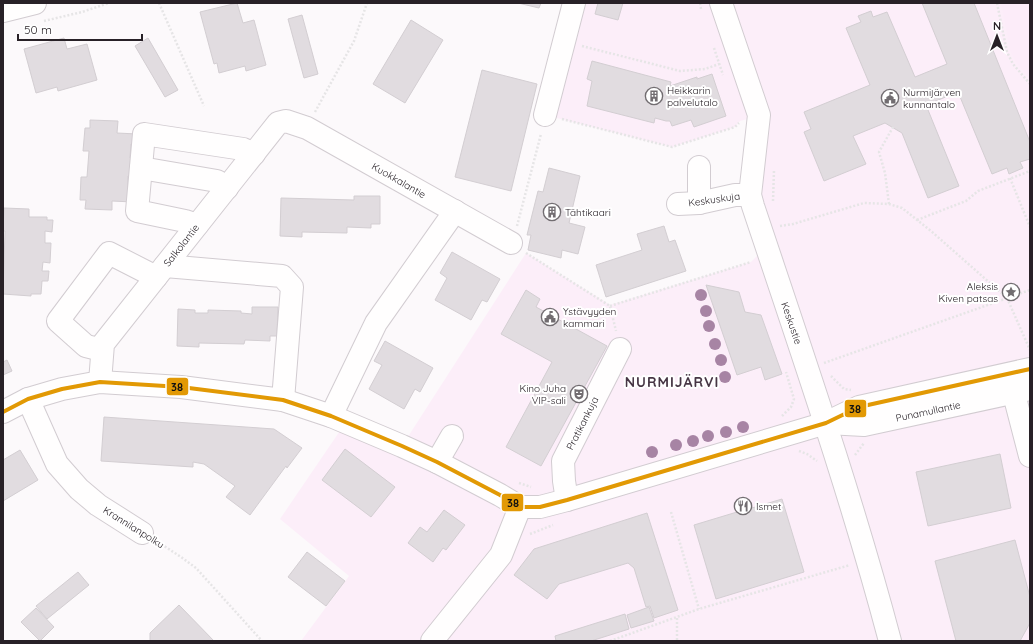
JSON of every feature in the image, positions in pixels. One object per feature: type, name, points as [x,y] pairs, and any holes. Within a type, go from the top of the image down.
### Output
[{"type":"street","points":[[546,114],[574,3]]},
{"type":"street","name":"Keskustie","points":[[712,7],[759,115],[750,194],[766,247],[826,423],[869,564],[890,641]]},
{"type":"street","points":[[3,11],[37,12]]},
{"type":"street","name":"Kuokkalantie","points":[[286,121],[307,128],[511,243]]},
{"type":"street","name":"Salkolantie","points":[[100,382],[103,344],[278,123],[286,121]]},
{"type":"street","points":[[198,225],[138,211],[144,134],[243,149],[254,154]]},
{"type":"street","name":"Keskuskuja","points":[[699,167],[688,203],[735,194],[750,194]]},
{"type":"street","points":[[141,168],[217,182],[227,188]]},
{"type":"street","points":[[331,416],[376,323],[455,211]]},
{"type":"street","points":[[102,350],[86,346],[58,321],[109,254],[161,271],[282,276],[292,287],[283,400]]},
{"type":"street","name":"Pratikankuja","points":[[567,500],[563,461],[620,349]]},
{"type":"street","name":"Punamullantie","points":[[520,507],[540,507],[567,500],[826,423],[864,425],[1017,385],[1030,369]]},
{"type":"street","points":[[3,412],[28,399],[62,388],[100,382],[181,387],[283,400],[331,416],[437,462],[500,495],[520,507],[501,556],[432,641]]},
{"type":"street","points":[[1017,385],[1029,450]]},
{"type":"street","name":"Krannilanpolku","points":[[28,399],[57,464],[79,489],[98,504],[142,533]]},
{"type":"street","points":[[437,462],[452,436]]},
{"type":"path","points":[[37,12],[82,12],[109,3]]},
{"type":"path","points":[[159,3],[204,106]]},
{"type":"path","points":[[315,113],[354,41],[367,3]]},
{"type":"path","points":[[700,3],[712,7]]},
{"type":"path","points":[[997,3],[1008,52],[1013,64],[1030,84]]},
{"type":"path","points":[[712,41],[725,78]]},
{"type":"path","points":[[564,42],[680,71],[705,69],[719,64]]},
{"type":"path","points":[[620,349],[610,306],[511,243],[515,234],[546,114],[672,147],[736,127],[740,121],[741,128]]},
{"type":"path","points":[[889,204],[885,173],[879,152],[893,127]]},
{"type":"path","points":[[773,206],[774,168]]},
{"type":"path","points":[[917,220],[966,201],[978,191],[1030,171]]},
{"type":"path","points":[[1010,178],[1030,227]]},
{"type":"path","points":[[776,222],[777,227],[793,224],[864,203],[889,204],[902,208],[1007,298],[1030,350]]},
{"type":"path","points":[[749,256],[753,269]]},
{"type":"path","points":[[610,306],[751,262]]},
{"type":"path","points":[[855,390],[844,388],[830,376],[824,362],[1030,290]]},
{"type":"path","points":[[780,417],[791,407],[794,399],[785,368]]},
{"type":"path","points":[[515,481],[534,488]]},
{"type":"path","points":[[671,512],[699,609]]},
{"type":"path","name":"Krannilanpolku","points":[[142,533],[196,568],[262,641]]},
{"type":"path","points":[[610,641],[699,609],[855,563]]},
{"type":"path","points":[[677,618],[677,641]]},
{"type":"shaded area","points":[[574,3],[1030,3],[1030,641],[301,641],[349,576],[280,519],[346,422],[402,446],[526,253],[610,305],[751,262],[766,247],[753,206],[759,116],[740,121],[735,127],[672,147],[545,115]]},
{"type":"shaded area","points":[[1001,3],[1030,3],[1030,79],[1016,62],[1010,50]]},
{"type":"building","points":[[237,3],[243,23],[254,20],[266,65],[246,71],[245,66],[219,73],[217,63],[214,64],[200,12]]},
{"type":"building","points":[[518,3],[541,3],[539,8]]},
{"type":"building","points":[[598,3],[623,3],[618,20],[595,14]]},
{"type":"building","name":"Nurmijärven kunnantalo","points":[[922,3],[974,3],[1030,142],[1030,159],[1020,162],[1023,168],[1009,174],[1007,168],[992,174],[958,92],[926,105],[959,186],[928,198],[902,133],[885,123],[853,136],[866,164],[824,181],[804,132],[811,129],[804,112],[870,85],[846,28],[861,22],[858,16],[871,11],[873,17],[887,12],[915,77],[947,64]]},
{"type":"building","points":[[302,15],[318,74],[304,78],[288,19]]},
{"type":"building","points":[[411,20],[443,40],[405,103],[373,84]]},
{"type":"building","points":[[64,38],[67,49],[87,44],[97,80],[58,91],[57,87],[36,93],[24,49]]},
{"type":"building","points":[[148,38],[178,90],[165,97],[135,46]]},
{"type":"building","name":"Heikkarin palvelutalo","points":[[592,61],[671,82],[670,86],[697,77],[697,79],[712,74],[726,116],[694,127],[691,120],[672,126],[670,121],[655,118],[654,123],[587,106],[592,81],[587,79]]},
{"type":"building","points":[[482,70],[537,84],[511,191],[455,177]]},
{"type":"building","points":[[90,120],[118,121],[117,133],[137,134],[137,144],[131,144],[130,158],[135,159],[134,177],[128,176],[128,190],[133,191],[133,202],[112,201],[112,210],[85,209],[86,200],[80,200],[81,177],[87,177],[89,151],[83,151],[85,128],[90,128]]},
{"type":"building","name":"Tähtikaari","points":[[549,168],[580,176],[569,223],[585,227],[578,254],[562,250],[561,258],[528,250],[531,235],[527,235],[538,191],[543,192]]},
{"type":"building","points":[[354,196],[380,196],[380,224],[371,224],[371,228],[347,227],[347,233],[302,232],[302,237],[280,236],[281,198],[354,200]]},
{"type":"building","points":[[4,208],[29,209],[29,217],[47,217],[47,220],[53,220],[52,232],[45,231],[45,243],[51,243],[50,263],[43,262],[42,271],[49,271],[48,281],[42,281],[41,294],[31,294],[31,296],[3,294],[5,231],[3,231]]},
{"type":"building","points":[[664,226],[669,242],[675,240],[686,271],[606,297],[596,265],[642,250],[637,234]]},
{"type":"building","points":[[452,252],[500,279],[487,302],[482,300],[471,320],[435,300],[447,278],[440,273]]},
{"type":"building","points":[[706,285],[739,292],[745,312],[761,315],[782,374],[765,380],[761,367],[737,375]]},
{"type":"building","points":[[526,290],[540,299],[536,307],[607,346],[541,466],[506,447],[552,362],[501,334]]},
{"type":"building","points":[[252,307],[278,307],[277,336],[270,336],[270,341],[245,340],[244,344],[199,343],[199,347],[177,346],[178,309],[195,310],[195,313],[208,313],[208,310],[241,311],[241,313],[252,314]]},
{"type":"building","points":[[385,341],[433,368],[420,392],[415,389],[404,409],[369,389],[382,365],[374,361]]},
{"type":"building","points":[[7,360],[12,371],[3,375],[3,362]]},
{"type":"building","points":[[104,417],[274,429],[302,448],[287,468],[286,466],[250,515],[226,497],[235,486],[204,464],[193,462],[193,467],[101,461]]},
{"type":"building","points":[[345,449],[395,487],[371,517],[322,480]]},
{"type":"building","points":[[20,450],[38,480],[3,501],[3,460]]},
{"type":"building","points":[[1000,454],[1011,508],[928,526],[916,472]]},
{"type":"building","points":[[782,499],[804,572],[716,599],[694,525],[737,512],[735,505],[750,501],[752,508]]},
{"type":"building","points":[[444,510],[465,525],[446,550],[443,548],[433,562],[408,543],[420,527],[427,532]]},
{"type":"building","points":[[647,513],[678,610],[654,618],[650,606],[646,607],[634,568],[628,563],[559,584],[547,599],[514,575],[534,549]]},
{"type":"building","points":[[1015,540],[1030,597],[1030,623],[1020,641],[956,641],[935,561]]},
{"type":"building","points":[[307,552],[345,581],[326,606],[288,577]]},
{"type":"building","points":[[78,572],[89,585],[47,619],[36,606]]},
{"type":"building","points":[[179,605],[214,641],[150,640],[150,633]]},
{"type":"building","points":[[649,607],[654,621],[631,628],[627,615]]},
{"type":"building","points":[[36,608],[54,627],[40,641],[21,622]]},
{"type":"building","points":[[625,614],[629,629],[591,641],[556,641],[555,636]]},
{"type":"transit line","name":"38","points":[[3,412],[28,399],[62,389],[100,382],[181,387],[283,400],[331,416],[402,446],[437,462],[520,507],[540,507],[826,423],[859,407],[1030,369]]},
{"type":"place","name":"Heikkarin palvelutalo","points":[[654,96]]},
{"type":"place","name":"Nurmijärven kunnantalo","points":[[890,98]]},
{"type":"place","name":"Tähtikaari","points":[[552,212]]},
{"type":"place","name":"Aleksis Kiven patsas","points":[[1011,292]]},
{"type":"place","name":"Ystävyyden kammari","points":[[550,317]]},
{"type":"place","name":"Kino Juha VIP-sali","points":[[579,394]]},
{"type":"place","name":"Ismet","points":[[743,506]]},
{"type":"district","name":"NURMIJÄRVI","points":[[672,382]]}]
